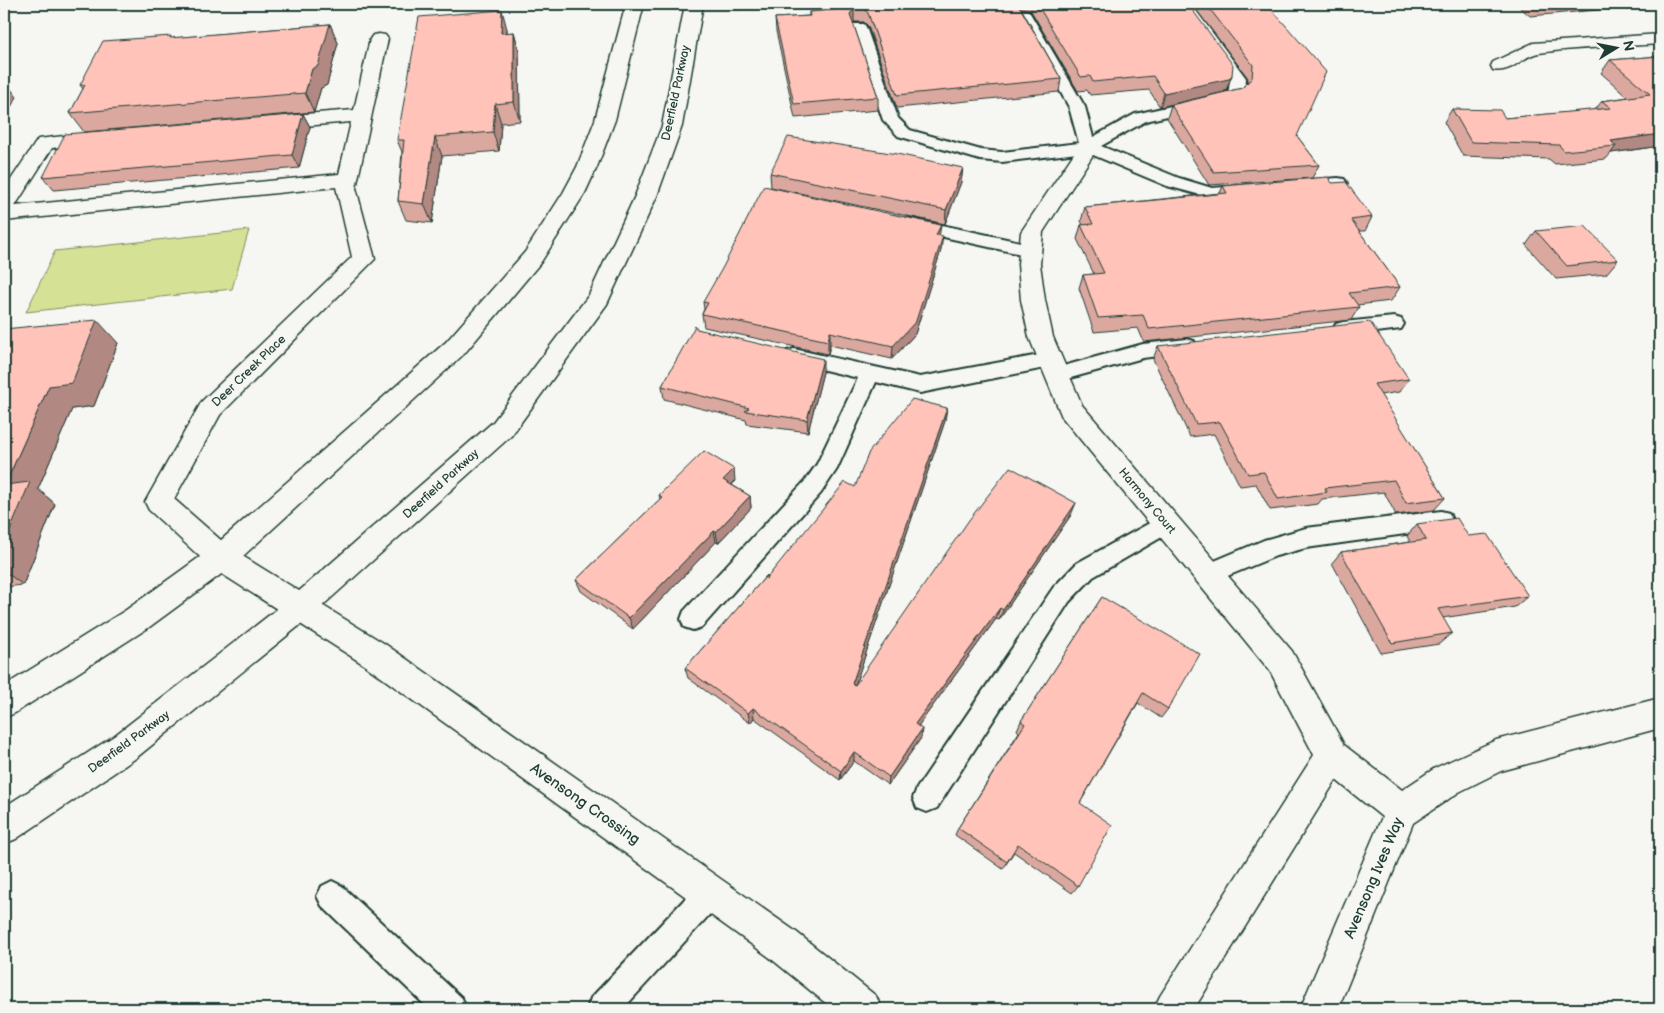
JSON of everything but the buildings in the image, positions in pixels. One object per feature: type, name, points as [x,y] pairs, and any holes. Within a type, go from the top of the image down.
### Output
[{"type":"street","points":[[4,703],[137,618],[221,558],[455,348],[533,257],[574,193],[587,167],[605,120],[635,4]]},
{"type":"street","name":"Deerfield Parkway","points":[[4,827],[125,748],[300,608],[502,429],[599,298],[646,196],[667,140],[677,103],[694,4]]},
{"type":"street","name":"Deer Creek Place","points":[[300,608],[221,558],[158,502],[211,408],[364,259],[346,188],[380,39]]},
{"type":"street","points":[[1500,66],[1533,48],[1660,39]]},
{"type":"street","points":[[253,125],[362,115]]},
{"type":"street","points":[[4,206],[45,143],[114,137]]},
{"type":"street","name":"Harmony Court","points":[[1088,147],[1032,232],[1029,264],[1033,300],[1041,337],[1071,410],[1281,660],[1332,756],[1401,811]]},
{"type":"street","points":[[4,214],[348,179]]},
{"type":"street","name":"Avensong Crossing","points":[[300,608],[374,654],[782,944],[863,1009]]},
{"type":"street","name":"Avensong Ives Way","points":[[1319,1009],[1401,811],[1447,780],[1496,756],[1660,712]]},
{"type":"street","points":[[1174,1009],[1332,756]]},
{"type":"lane","points":[[859,27],[891,120],[904,132],[980,155],[1002,157],[1088,147],[1141,117],[1230,98],[1237,90],[1238,78],[1184,4]]},
{"type":"lane","points":[[1023,13],[1077,107],[1088,147]]},
{"type":"lane","points":[[1088,147],[1173,182],[1212,193],[1270,188]]},
{"type":"lane","points":[[1290,186],[1338,183]]},
{"type":"lane","points":[[891,220],[1030,250]]},
{"type":"lane","points":[[1326,331],[1394,324]]},
{"type":"lane","points":[[774,351],[920,385],[1201,344]]},
{"type":"lane","points":[[693,619],[813,486],[826,469],[870,373]]},
{"type":"lane","points":[[1208,574],[1272,547],[1306,538],[1441,520]]},
{"type":"lane","points":[[927,798],[1061,595],[1085,570],[1166,523]]},
{"type":"lane","points":[[602,1009],[710,893]]},
{"type":"lane","points":[[332,896],[451,1009]]},
{"type":"green space","points":[[735,4],[862,4],[734,10]]},
{"type":"green space","points":[[249,230],[232,289],[26,312],[55,251]]}]
